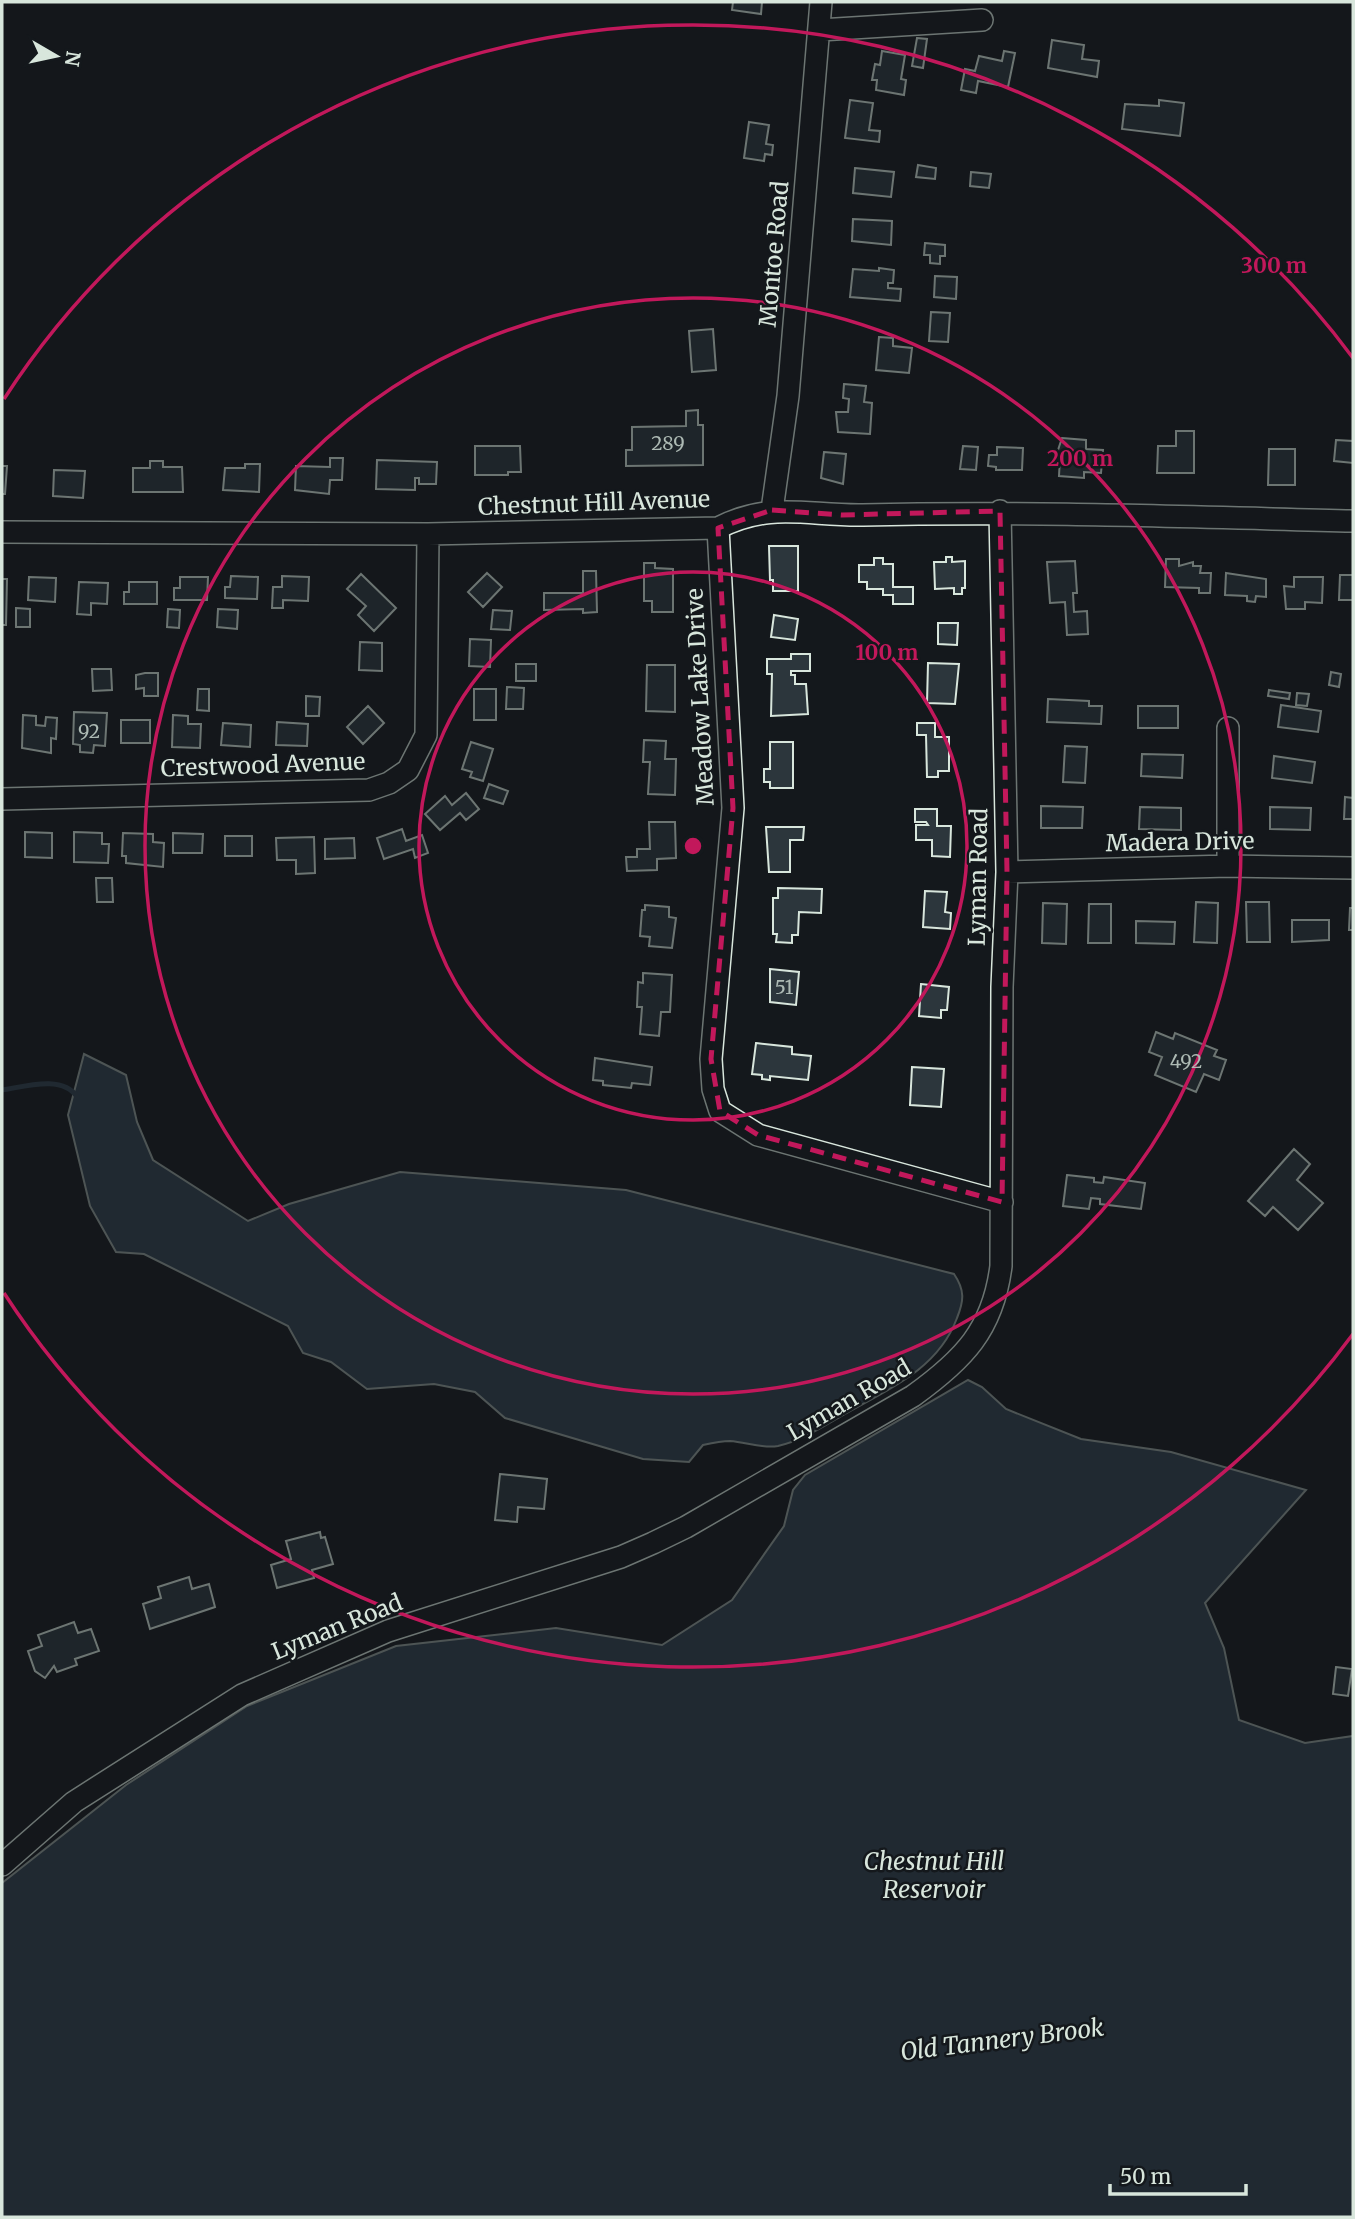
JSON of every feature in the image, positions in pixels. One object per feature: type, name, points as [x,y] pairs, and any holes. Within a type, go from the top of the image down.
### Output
[{"type":"street","name":"Montoe Road","points":[[772,510],[788,396],[821,2]]},
{"type":"street","points":[[820,30],[982,20]]},
{"type":"street","name":"Chestnut Hill Avenue","points":[[2,532],[429,534],[718,528],[743,515],[772,510],[841,515],[1000,511],[1353,521]]},
{"type":"street","name":"Lyman Road","points":[[2,1865],[74,1802],[242,1695],[388,1631],[579,1571],[653,1543],[913,1396],[957,1362],[973,1344],[992,1311],[1001,1266],[1002,987],[1007,872],[1000,511]]},
{"type":"street","name":"Meadow Lake Drive","points":[[718,528],[733,808],[711,1059],[713,1089],[720,1111],[758,1135],[1002,1202]]},
{"type":"street","name":"Crestwood Avenue","points":[[2,799],[369,790],[389,783],[408,770],[426,735],[429,534]]},
{"type":"street","points":[[1228,728],[1228,866]]},
{"type":"street","name":"Madera Drive","points":[[1007,872],[1228,866],[1353,868]]},
{"type":"highlighted area","points":[[772,510],[841,515],[1000,511],[1007,872],[1002,1202],[758,1135],[720,1111],[711,1059],[733,808],[718,528]]},
{"type":"water","points":[[84,1054],[126,1075],[137,1122],[153,1160],[248,1221],[289,1204],[400,1172],[626,1190],[954,1274],[962,1290],[961,1306],[949,1335],[939,1350],[912,1374],[882,1394],[797,1440],[772,1447],[730,1441],[703,1445],[689,1462],[643,1459],[505,1418],[475,1392],[434,1384],[367,1389],[331,1362],[303,1353],[288,1326],[144,1254],[116,1252],[90,1206],[68,1115]]},
{"type":"water","name":"Chestnut Hill Reservoir","points":[[968,1380],[982,1387],[1006,1409],[1081,1439],[1171,1452],[1306,1490],[1205,1603],[1224,1648],[1239,1720],[1305,1743],[1353,1736],[1353,2217],[2,2217],[2,1883],[126,1785],[247,1706],[396,1646],[556,1628],[662,1645],[732,1600],[784,1526],[793,1490],[805,1475]]},
{"type":"building","points":[[733,2],[762,2],[761,14],[732,10]]},
{"type":"building","points":[[917,38],[927,39],[923,68],[912,66]]},
{"type":"building","points":[[1052,40],[1084,45],[1082,59],[1099,61],[1097,77],[1048,68]]},
{"type":"building","points":[[882,51],[905,55],[901,79],[906,80],[904,95],[876,90],[877,80],[872,80],[875,64],[880,65]]},
{"type":"building","points":[[1004,51],[1015,53],[1008,87],[978,81],[976,93],[961,90],[965,69],[975,71],[979,56],[1002,61]]},
{"type":"building","points":[[850,100],[873,103],[869,130],[880,131],[879,142],[845,138]]},
{"type":"building","points":[[1159,100],[1184,103],[1180,136],[1122,129],[1125,104],[1159,106]]},
{"type":"building","points":[[749,122],[769,125],[766,144],[773,145],[772,155],[765,154],[764,161],[744,158]]},
{"type":"building","points":[[918,165],[936,168],[935,179],[916,177]]},
{"type":"building","points":[[855,168],[894,172],[891,197],[853,193]]},
{"type":"building","points":[[971,172],[991,174],[989,188],[970,186]]},
{"type":"building","points":[[853,219],[892,221],[891,245],[852,241]]},
{"type":"building","points":[[925,243],[945,245],[945,256],[940,256],[940,264],[930,263],[930,255],[924,255]]},
{"type":"building","points":[[879,268],[894,270],[893,283],[888,283],[888,288],[901,289],[900,301],[850,297],[853,269],[879,271]]},
{"type":"building","points":[[935,276],[957,277],[956,299],[934,297]]},
{"type":"building","points":[[931,312],[950,313],[948,342],[929,341]]},
{"type":"building","points":[[713,329],[716,370],[692,372],[689,331]]},
{"type":"building","points":[[879,337],[893,338],[893,346],[912,348],[909,373],[876,370]]},
{"type":"building","points":[[844,384],[866,386],[864,402],[872,403],[870,434],[838,432],[836,412],[848,412],[849,399],[843,398]]},
{"type":"building","points":[[698,410],[698,425],[703,425],[703,465],[626,466],[626,450],[632,450],[632,427],[686,426],[686,411]]},
{"type":"building","points":[[1176,431],[1194,431],[1194,473],[1157,473],[1158,446],[1176,446]]},
{"type":"building","points":[[1062,438],[1086,440],[1086,449],[1103,450],[1101,473],[1084,472],[1084,478],[1059,476],[1060,457],[1056,456]]},
{"type":"building","points":[[1336,440],[1353,441],[1353,463],[1334,461]]},
{"type":"building","points":[[475,446],[520,446],[521,472],[508,472],[508,475],[475,475]]},
{"type":"building","points":[[963,446],[978,447],[976,470],[960,469]]},
{"type":"building","points":[[997,447],[1023,448],[1022,470],[996,470],[996,467],[988,466],[989,455],[997,455]]},
{"type":"building","points":[[1269,449],[1295,449],[1295,485],[1268,485]]},
{"type":"building","points":[[824,452],[846,454],[843,484],[821,478]]},
{"type":"building","points":[[330,458],[343,458],[342,480],[330,480],[329,494],[295,490],[296,466],[330,467]]},
{"type":"building","points":[[377,460],[437,462],[436,484],[419,484],[419,478],[415,478],[415,490],[376,489]]},
{"type":"building","points":[[150,461],[163,461],[163,467],[182,467],[183,492],[133,492],[133,468],[150,468]]},
{"type":"building","points":[[245,464],[260,464],[259,492],[223,490],[225,468],[245,468]]},
{"type":"building","points":[[2,466],[7,466],[5,494],[2,494]]},
{"type":"building","points":[[54,470],[85,471],[83,498],[53,496]]},
{"type":"building","points":[[769,546],[798,546],[798,591],[773,591]]},
{"type":"building","points":[[946,557],[952,557],[952,562],[965,561],[965,588],[962,588],[962,594],[954,594],[954,588],[935,589],[934,562],[946,562]]},
{"type":"building","points":[[874,558],[883,558],[883,564],[893,564],[893,587],[913,587],[913,604],[893,604],[893,595],[883,595],[883,589],[867,589],[867,582],[859,582],[859,565],[874,565]]},
{"type":"building","points":[[1166,559],[1179,559],[1179,566],[1193,562],[1193,566],[1201,566],[1200,573],[1211,573],[1210,593],[1199,593],[1199,588],[1165,587]]},
{"type":"building","points":[[1075,561],[1077,593],[1073,593],[1074,612],[1087,611],[1088,634],[1067,635],[1065,602],[1050,603],[1047,562]]},
{"type":"building","points":[[644,563],[655,563],[655,568],[673,569],[673,612],[652,612],[652,601],[644,601]]},
{"type":"building","points":[[583,571],[596,571],[597,612],[583,613],[583,609],[544,610],[544,593],[583,593]]},
{"type":"building","points":[[487,573],[502,587],[483,607],[468,592]]},
{"type":"building","points":[[1226,573],[1266,579],[1266,597],[1256,596],[1255,602],[1247,601],[1247,596],[1225,595]]},
{"type":"building","points":[[361,574],[396,608],[374,631],[358,615],[366,606],[347,589]]},
{"type":"building","points":[[1340,575],[1353,575],[1353,600],[1339,600]]},
{"type":"building","points":[[231,576],[258,577],[257,599],[225,598],[225,587],[230,587]]},
{"type":"building","points":[[282,576],[309,577],[308,601],[283,600],[283,608],[272,608],[273,587],[282,587]]},
{"type":"building","points":[[29,577],[56,578],[55,602],[28,600]]},
{"type":"building","points":[[180,577],[208,577],[207,600],[174,600],[174,588],[180,588]]},
{"type":"building","points":[[1294,577],[1323,577],[1322,603],[1305,602],[1305,609],[1286,609],[1284,586],[1294,587]]},
{"type":"building","points":[[2,579],[7,579],[6,625],[2,625]]},
{"type":"building","points":[[79,582],[108,583],[107,604],[91,603],[91,615],[77,614]]},
{"type":"building","points":[[129,582],[157,582],[157,604],[124,604],[124,592],[129,592]]},
{"type":"building","points":[[16,608],[30,609],[30,627],[16,627]]},
{"type":"building","points":[[168,609],[180,610],[179,628],[167,627]]},
{"type":"building","points":[[218,609],[238,610],[237,629],[217,627]]},
{"type":"building","points":[[493,610],[512,611],[510,630],[491,629]]},
{"type":"building","points":[[774,615],[798,619],[795,640],[771,637]]},
{"type":"building","points":[[938,623],[958,623],[957,645],[938,644]]},
{"type":"building","points":[[470,639],[491,640],[490,667],[469,666]]},
{"type":"building","points":[[360,642],[382,643],[382,671],[359,670]]},
{"type":"building","points":[[791,654],[810,654],[810,671],[791,671],[791,675],[795,675],[795,684],[806,684],[808,714],[771,716],[772,674],[767,674],[767,659],[791,659]]},
{"type":"building","points":[[928,663],[959,664],[955,704],[927,703]]},
{"type":"building","points":[[516,664],[536,664],[536,681],[516,681]]},
{"type":"building","points":[[647,665],[675,665],[675,712],[646,711]]},
{"type":"building","points":[[92,669],[111,669],[112,690],[93,691]]},
{"type":"building","points":[[1331,672],[1341,674],[1339,687],[1329,685]]},
{"type":"building","points":[[158,673],[158,696],[144,696],[144,688],[136,689],[136,675]]},
{"type":"building","points":[[507,687],[524,688],[523,709],[506,709]]},
{"type":"building","points":[[198,689],[209,689],[209,711],[197,710]]},
{"type":"building","points":[[474,689],[496,689],[496,720],[474,720]]},
{"type":"building","points":[[1269,690],[1290,693],[1289,699],[1268,696]]},
{"type":"building","points":[[1297,693],[1309,694],[1307,706],[1296,705]]},
{"type":"building","points":[[306,696],[320,697],[319,716],[306,716]]},
{"type":"building","points":[[1048,699],[1089,701],[1089,706],[1102,706],[1101,724],[1047,722]]},
{"type":"building","points":[[1281,705],[1321,711],[1318,732],[1278,727]]},
{"type":"building","points":[[368,706],[384,723],[363,744],[347,727]]},
{"type":"building","points":[[1138,706],[1178,706],[1178,728],[1138,728]]},
{"type":"building","points":[[74,712],[107,713],[105,746],[94,745],[93,753],[80,752],[80,745],[73,744]]},
{"type":"building","points":[[23,715],[36,716],[36,725],[45,726],[46,717],[57,718],[56,739],[51,738],[51,753],[22,748]]},
{"type":"building","points":[[173,715],[188,716],[188,724],[201,724],[200,748],[172,747]]},
{"type":"building","points":[[121,720],[150,720],[150,743],[121,743]]},
{"type":"building","points":[[277,722],[308,724],[307,746],[276,745]]},
{"type":"building","points":[[223,723],[251,725],[250,747],[221,745]]},
{"type":"building","points":[[917,723],[935,723],[935,737],[949,737],[949,771],[938,771],[938,777],[927,777],[926,735],[917,735]]},
{"type":"building","points":[[644,740],[666,741],[665,759],[676,759],[675,795],[648,794],[650,762],[643,762]]},
{"type":"building","points":[[471,742],[493,749],[483,781],[470,777],[472,772],[462,769]]},
{"type":"building","points":[[770,742],[793,742],[793,788],[770,788],[770,782],[764,782],[764,769],[770,769]]},
{"type":"building","points":[[1065,746],[1087,747],[1085,783],[1063,782]]},
{"type":"building","points":[[1142,754],[1183,755],[1182,778],[1141,776]]},
{"type":"building","points":[[1274,756],[1315,762],[1312,783],[1272,778]]},
{"type":"building","points":[[489,784],[508,791],[503,804],[484,798]]},
{"type":"building","points":[[466,793],[479,809],[466,820],[460,813],[440,830],[425,814],[445,796],[452,805]]},
{"type":"building","points":[[1345,797],[1353,798],[1353,819],[1344,819]]},
{"type":"building","points":[[1041,806],[1083,807],[1082,828],[1041,828]]},
{"type":"building","points":[[1140,807],[1181,808],[1181,830],[1139,829]]},
{"type":"building","points":[[1270,807],[1311,808],[1310,830],[1270,829]]},
{"type":"building","points":[[915,809],[937,809],[937,826],[951,826],[950,857],[932,856],[932,840],[916,840],[916,825],[928,825],[926,822],[915,822]]},
{"type":"building","points":[[649,822],[675,822],[676,858],[657,859],[657,870],[627,871],[626,857],[637,857],[637,849],[650,849]]},
{"type":"building","points":[[766,827],[804,827],[803,840],[790,840],[790,872],[769,872]]},
{"type":"building","points":[[402,829],[406,841],[422,835],[428,853],[415,858],[413,849],[384,859],[377,838]]},
{"type":"building","points":[[25,832],[52,833],[52,858],[25,857]]},
{"type":"building","points":[[74,832],[102,833],[102,844],[109,844],[108,863],[74,862]]},
{"type":"building","points":[[123,833],[153,834],[153,842],[164,843],[163,867],[126,863],[126,856],[122,856]]},
{"type":"building","points":[[173,833],[203,834],[202,853],[173,853]]},
{"type":"building","points":[[225,836],[252,836],[252,856],[225,856]]},
{"type":"building","points":[[314,837],[315,873],[296,874],[296,860],[277,860],[276,838]]},
{"type":"building","points":[[354,838],[355,858],[325,859],[325,839]]},
{"type":"building","points":[[96,878],[112,878],[113,902],[97,902]]},
{"type":"building","points":[[778,888],[822,889],[821,913],[799,912],[798,935],[792,935],[792,943],[776,942],[777,934],[773,934],[773,898],[778,898]]},
{"type":"building","points":[[925,891],[947,892],[945,912],[951,913],[950,929],[923,927]]},
{"type":"building","points":[[1196,902],[1218,903],[1217,943],[1194,942]]},
{"type":"building","points":[[1246,902],[1269,902],[1270,942],[1247,942]]},
{"type":"building","points":[[1043,903],[1067,904],[1066,944],[1042,943]]},
{"type":"building","points":[[1089,904],[1111,904],[1111,943],[1088,943]]},
{"type":"building","points":[[645,905],[669,907],[669,917],[676,918],[672,948],[649,946],[650,937],[640,936],[642,910],[645,910]]},
{"type":"building","points":[[1350,908],[1353,908],[1353,930],[1349,930]]},
{"type":"building","points":[[1292,920],[1329,920],[1329,940],[1292,942]]},
{"type":"building","points":[[1136,921],[1175,922],[1174,944],[1136,943]]},
{"type":"building","points":[[770,969],[799,972],[796,1005],[770,1002]]},
{"type":"building","points":[[643,973],[672,975],[670,1012],[661,1012],[659,1036],[640,1034],[642,1007],[637,1007],[638,982],[643,983]]},
{"type":"building","points":[[921,984],[949,987],[947,1010],[941,1010],[941,1018],[919,1016]]},
{"type":"building","points":[[1156,1032],[1173,1039],[1175,1033],[1217,1050],[1214,1056],[1226,1060],[1219,1080],[1204,1074],[1196,1092],[1155,1075],[1162,1057],[1149,1052]]},
{"type":"building","points":[[756,1043],[792,1047],[792,1054],[811,1056],[808,1080],[770,1076],[770,1080],[762,1079],[762,1075],[752,1074]]},
{"type":"building","points":[[595,1058],[652,1067],[650,1085],[632,1083],[631,1088],[603,1085],[603,1081],[593,1080]]},
{"type":"building","points":[[912,1067],[944,1069],[941,1107],[910,1105]]},
{"type":"building","points":[[1294,1149],[1310,1164],[1297,1180],[1323,1203],[1298,1230],[1273,1207],[1265,1216],[1248,1201]]},
{"type":"building","points":[[1067,1175],[1094,1178],[1094,1182],[1103,1183],[1104,1177],[1145,1183],[1141,1209],[1100,1204],[1100,1199],[1091,1198],[1089,1209],[1063,1206]]},
{"type":"building","points":[[500,1474],[547,1479],[544,1509],[518,1507],[517,1522],[495,1520]]},
{"type":"building","points":[[320,1532],[321,1538],[325,1537],[333,1564],[312,1570],[314,1578],[277,1588],[271,1565],[291,1559],[286,1541]]},
{"type":"building","points":[[189,1577],[192,1589],[209,1584],[215,1607],[150,1629],[143,1604],[161,1598],[158,1587]]},
{"type":"building","points":[[74,1622],[78,1633],[91,1629],[99,1651],[75,1659],[77,1665],[57,1672],[54,1666],[45,1678],[35,1671],[28,1651],[42,1646],[38,1635]]},
{"type":"building","points":[[1336,1667],[1352,1669],[1348,1696],[1333,1694]]},
{"type":"waterway","points":[[2,1090],[53,1084],[71,1090],[77,1097]]},
{"type":"water label","name":"Old Tannery Brook","points":[[1002,2040]]}]
